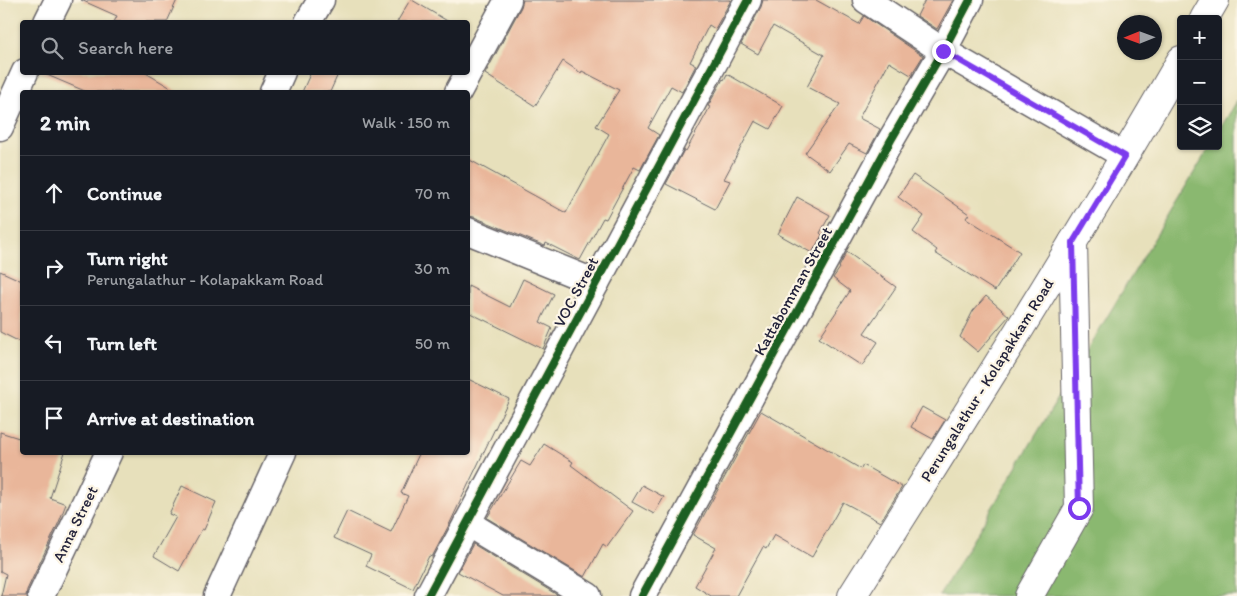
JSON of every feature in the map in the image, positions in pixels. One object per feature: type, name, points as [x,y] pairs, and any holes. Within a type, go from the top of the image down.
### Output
[{"type":"main road","points":[[1206,15],[1215,0]]},
{"type":"main road","name":"Perungalathur - Kolapakkam Road","points":[[852,596],[1073,242],[1177,67]]},
{"type":"main road","points":[[1029,596],[1079,508],[1073,242]]},
{"type":"street","points":[[48,20],[58,0]]},
{"type":"street","points":[[309,20],[321,0]]},
{"type":"street","points":[[470,70],[508,0]]},
{"type":"street","name":"VOC Street","points":[[428,596],[748,0]]},
{"type":"street","points":[[866,0],[943,51],[1125,156]]},
{"type":"street","name":"Kattabomman Street","points":[[642,596],[886,148],[943,51],[970,0]]},
{"type":"street","points":[[0,127],[24,75]]},
{"type":"street","points":[[274,90],[281,75]]},
{"type":"street","points":[[459,90],[467,75]]},
{"type":"street","points":[[470,232],[596,283]]},
{"type":"street","name":"Anna Street","points":[[41,596],[108,455]]},
{"type":"street","points":[[217,596],[282,455]]},
{"type":"street","points":[[467,523],[588,596]]},
{"type":"green space","points":[[1237,101],[1237,596],[939,596],[1208,150],[1222,150],[1222,125]]},
{"type":"building","points":[[81,0],[177,0],[168,20],[115,20],[117,16]]},
{"type":"building","points":[[410,0],[412,0],[446,20],[398,20]]},
{"type":"building","points":[[523,0],[731,0],[715,29],[709,25],[690,62],[696,65],[682,92],[671,86],[648,128],[659,135],[640,170],[634,167],[606,219],[603,218],[580,260],[546,243],[545,246],[470,216],[470,160],[566,213],[609,134],[596,126],[619,90],[582,71],[581,73],[563,61],[535,106],[485,74]]},
{"type":"building","points":[[763,0],[816,0],[859,24],[864,16],[923,56],[911,75],[889,62],[859,118],[880,129],[867,153],[849,144],[830,171],[805,153],[840,104],[807,87],[824,55],[773,26],[758,54],[741,44]]},
{"type":"building","points":[[925,0],[953,0],[937,29],[917,16]]},
{"type":"building","points":[[727,74],[783,106],[770,129],[755,121],[724,179],[730,181],[715,209],[666,184]]},
{"type":"building","points":[[47,75],[149,75],[175,90],[82,90]]},
{"type":"building","points":[[310,75],[338,75],[331,90],[303,90]]},
{"type":"building","points":[[913,175],[969,214],[966,218],[1020,252],[995,291],[935,253],[937,250],[913,232],[924,216],[898,197]]},
{"type":"building","points":[[797,197],[830,215],[812,253],[778,234]]},
{"type":"building","points":[[847,252],[896,287],[864,333],[878,342],[862,366],[819,338],[850,291],[833,278]]},
{"type":"building","points":[[0,271],[20,280],[20,342],[0,332]]},
{"type":"building","points":[[523,279],[554,294],[540,322],[552,328],[543,349],[470,313],[470,287],[510,307]]},
{"type":"building","points":[[986,296],[1009,316],[978,352],[960,337],[973,311]]},
{"type":"building","points":[[470,380],[509,399],[449,525],[432,557],[429,556],[413,589],[366,566],[371,555],[334,538],[347,511],[391,532],[408,496],[401,493],[419,455],[470,455]]},
{"type":"building","points":[[922,407],[945,420],[933,439],[911,427]]},
{"type":"building","points":[[761,411],[861,469],[863,465],[902,487],[880,522],[843,502],[812,557],[774,535],[766,549],[763,547],[736,596],[711,596],[695,586],[716,548],[693,535]]},
{"type":"building","points":[[0,432],[20,438],[20,455],[64,455],[50,498],[66,504],[26,596],[1,596],[6,574],[0,571]]},
{"type":"building","points":[[544,444],[573,462],[571,465],[633,511],[607,547],[603,544],[585,577],[487,518],[521,461],[530,466]]},
{"type":"building","points":[[642,485],[664,497],[654,514],[632,502]]},
{"type":"building","points":[[182,486],[216,502],[204,530],[202,529],[179,571],[154,556],[176,517],[169,514]]},
{"type":"building","points":[[473,544],[559,596],[503,596],[458,572]]},
{"type":"cycle path","points":[[428,596],[748,0]]},
{"type":"cycle path","points":[[642,596],[891,140],[943,51],[970,0]]},
{"type":"route","points":[[943,51],[1125,156],[1073,242],[1079,508]]}]
